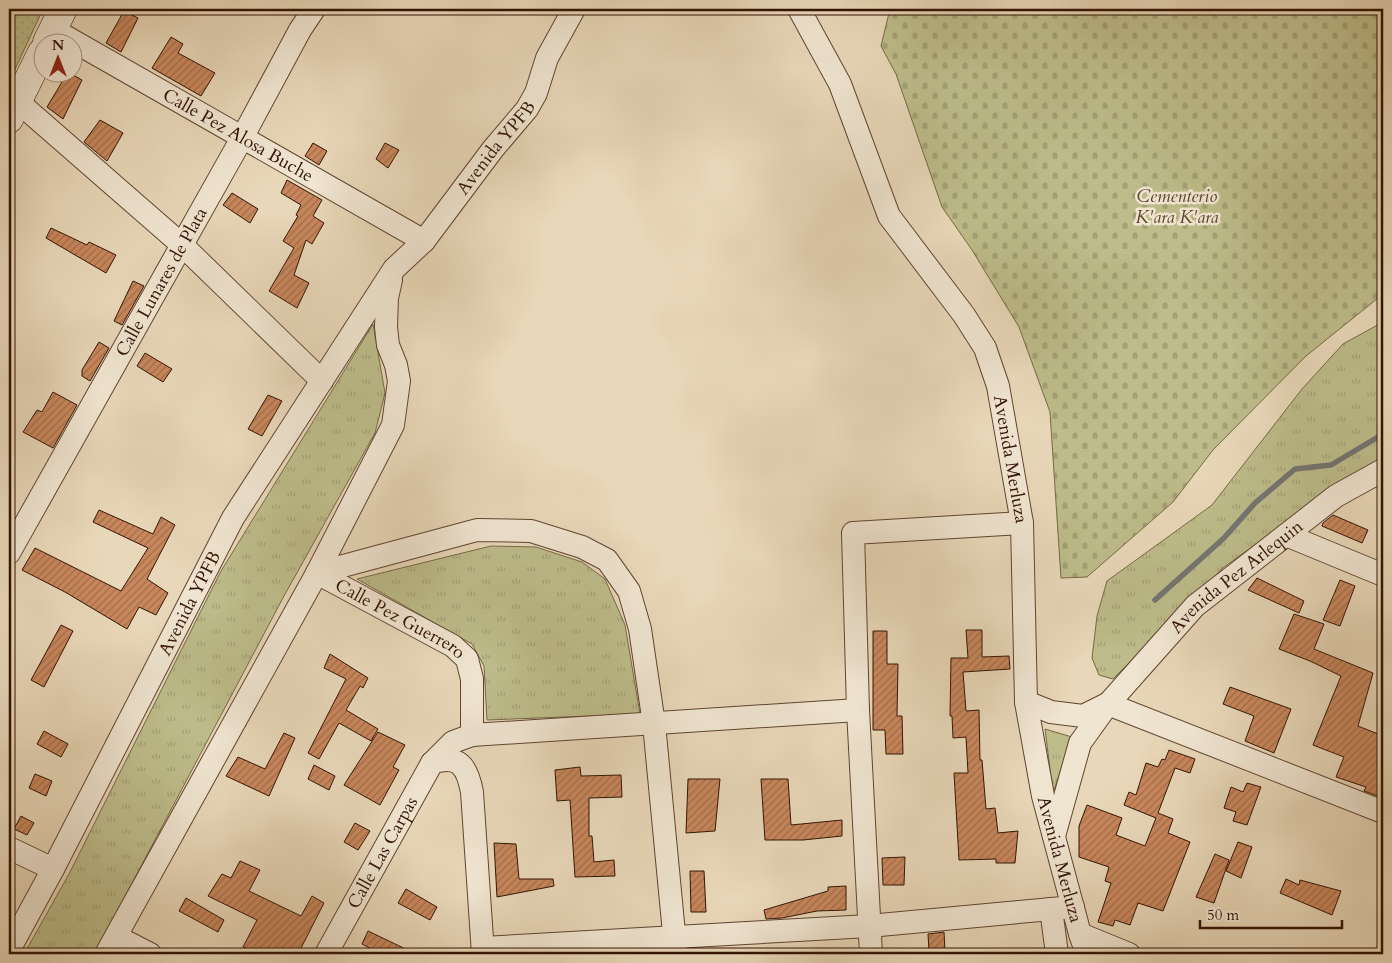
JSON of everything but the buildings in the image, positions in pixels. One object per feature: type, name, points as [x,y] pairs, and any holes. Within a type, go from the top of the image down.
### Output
[{"type":"street","name":"Calle Lunares de Plata","points":[[9,553],[242,138],[300,30],[314,9]]},
{"type":"street","name":"Avenida YPFB","points":[[9,950],[53,869],[233,518],[394,269],[424,241],[493,149],[527,109],[536,93],[547,58],[574,9]]},
{"type":"street","name":"Avenida Merluza","points":[[798,9],[840,84],[889,216],[964,315],[984,348],[998,386],[1022,523],[1026,702],[1043,796],[1083,944]]},
{"type":"street","name":"Calle Pez Alosa Buche","points":[[82,50],[424,241]]},
{"type":"street","points":[[32,69],[12,105],[181,244],[322,380]]},
{"type":"street","points":[[150,954],[112,946],[317,572],[393,425],[398,380],[396,365],[388,345],[386,313],[387,298],[394,269]]},
{"type":"street","name":"Avenida Pez Arlequin","points":[[1054,836],[1080,744],[1108,704],[1195,606],[1336,496],[1383,470]]},
{"type":"street","points":[[870,954],[858,710],[853,533],[1022,523]]},
{"type":"street","points":[[317,572],[477,530],[531,531],[582,547],[607,560],[629,591],[640,629],[654,724],[675,946]]},
{"type":"street","points":[[1286,536],[1383,575]]},
{"type":"street","name":"Calle Pez Guerrero","points":[[317,572],[453,646],[467,659],[472,679],[472,735]]},
{"type":"street","name":"Avenida Pez Arlequin","points":[[1026,702],[1051,712],[1083,716],[1108,704]]},
{"type":"street","points":[[1108,704],[1383,812]]},
{"type":"street","points":[[472,735],[858,710]]},
{"type":"street","name":"Calle Las Carpas","points":[[326,954],[439,761],[453,742],[472,735]]},
{"type":"street","points":[[439,761],[458,761],[469,777],[472,792],[483,951],[675,946],[1073,907]]},
{"type":"street","points":[[9,848],[53,869]]},
{"type":"street","name":"Avenida Merluza","points":[[1050,909],[1057,954]]},
{"type":"street","points":[[1083,944],[1129,954]]},
{"type":"green space","points":[[9,9],[43,9],[11,78],[9,76]]},
{"type":"green space","name":"Cementerio K'ara K'ara","points":[[890,9],[1383,9],[1383,294],[1306,356],[1213,450],[1173,502],[1087,577],[1061,578],[1050,412],[1019,327],[972,250],[942,207],[896,74],[881,46]]},
{"type":"green space","points":[[1383,322],[1383,459],[1336,487],[1224,567],[1113,679],[1099,675],[1092,658],[1097,616],[1107,581],[1212,505],[1302,389],[1343,344]]},
{"type":"green space","points":[[373,324],[385,393],[375,433],[284,596],[101,942],[94,954],[24,954],[69,874],[221,571]]},
{"type":"green space","points":[[491,546],[536,547],[582,562],[605,579],[625,625],[640,714],[487,720],[484,666],[472,644],[357,579]]},
{"type":"green space","points":[[1045,729],[1072,737],[1053,793]]},
{"type":"waterway","points":[[1155,600],[1224,538],[1255,503],[1295,469],[1331,465],[1383,434]]}]
